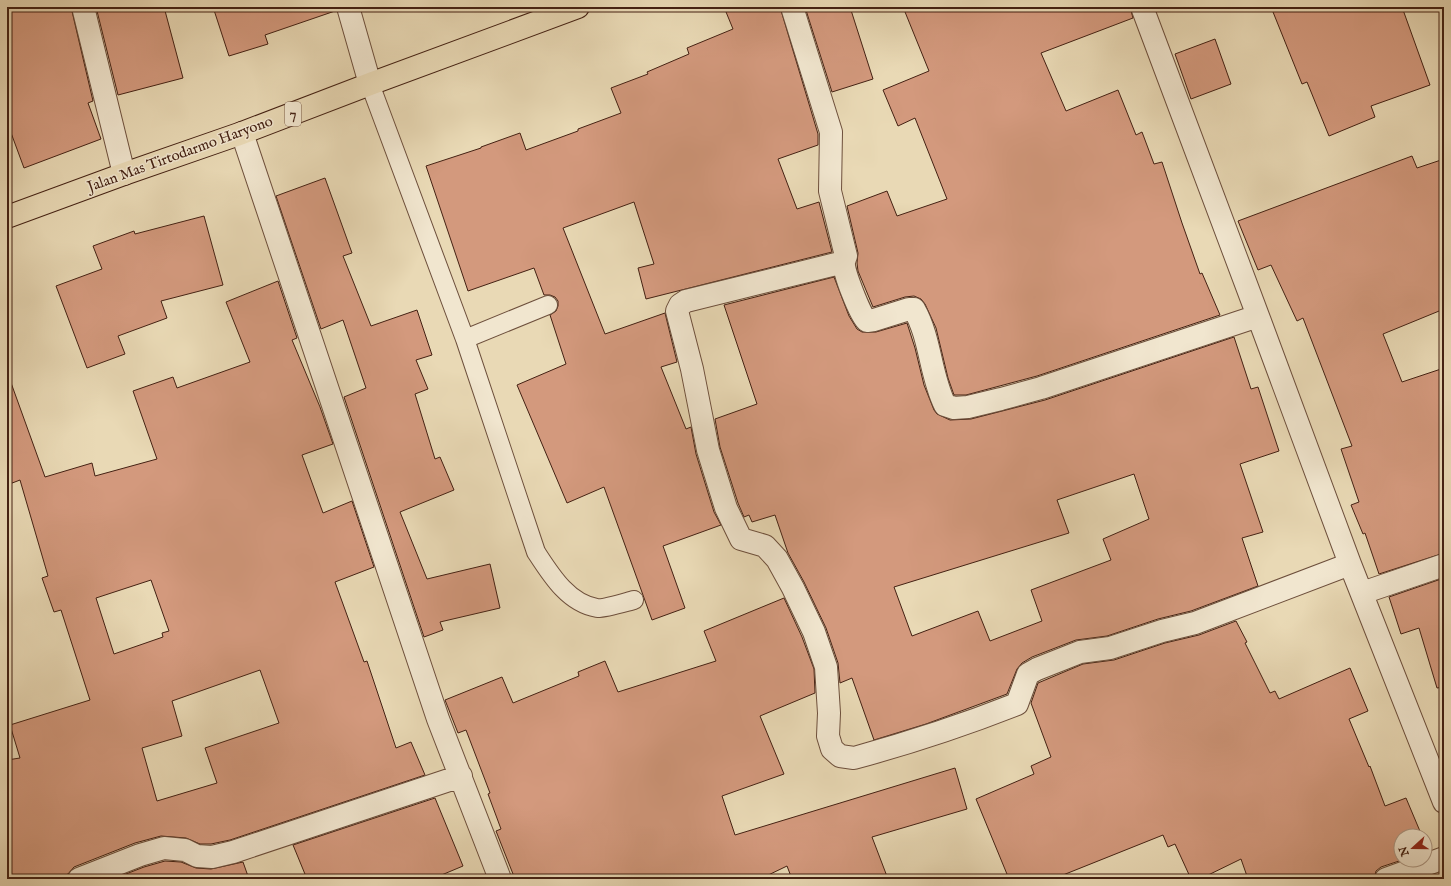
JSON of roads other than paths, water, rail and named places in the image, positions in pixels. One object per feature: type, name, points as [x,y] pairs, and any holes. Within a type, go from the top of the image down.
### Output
[{"type":"highway","name":"Jalan Mas Tirtodarmo Haryono","points":[[7,217],[242,133],[578,7]]},
{"type":"street","points":[[83,7],[124,174]]},
{"type":"street","points":[[348,7],[370,84]]},
{"type":"street","points":[[792,7],[830,132],[830,191],[846,256],[844,262],[845,270],[857,304],[863,318],[867,321],[908,309],[914,310],[919,319],[930,350],[934,375],[940,396],[946,405],[954,408],[987,403],[1041,388],[1258,316]]},
{"type":"street","points":[[1142,7],[1350,564],[1444,802]]},
{"type":"street","points":[[242,133],[438,719],[500,879]]},
{"type":"street","points":[[844,262],[686,301],[680,305],[677,311],[692,369],[708,450],[726,508],[741,539],[765,546],[777,560],[794,588],[811,626],[826,667],[829,713],[828,736],[832,749],[840,756],[854,758],[955,727],[1004,710],[1017,704],[1028,674],[1037,669],[1080,652],[1110,648],[1162,631],[1195,623],[1350,564]]},
{"type":"street","points":[[1362,593],[1444,565]]},
{"type":"street","points":[[79,879],[110,866],[164,848],[185,850],[197,856],[212,857],[233,852],[461,776]]},
{"type":"street","points":[[1386,879],[1444,858]]},
{"type":"lane","points":[[370,84],[466,338],[536,552],[552,577],[581,602],[598,609],[634,600]]},
{"type":"lane","points":[[466,338],[548,305]]}]
